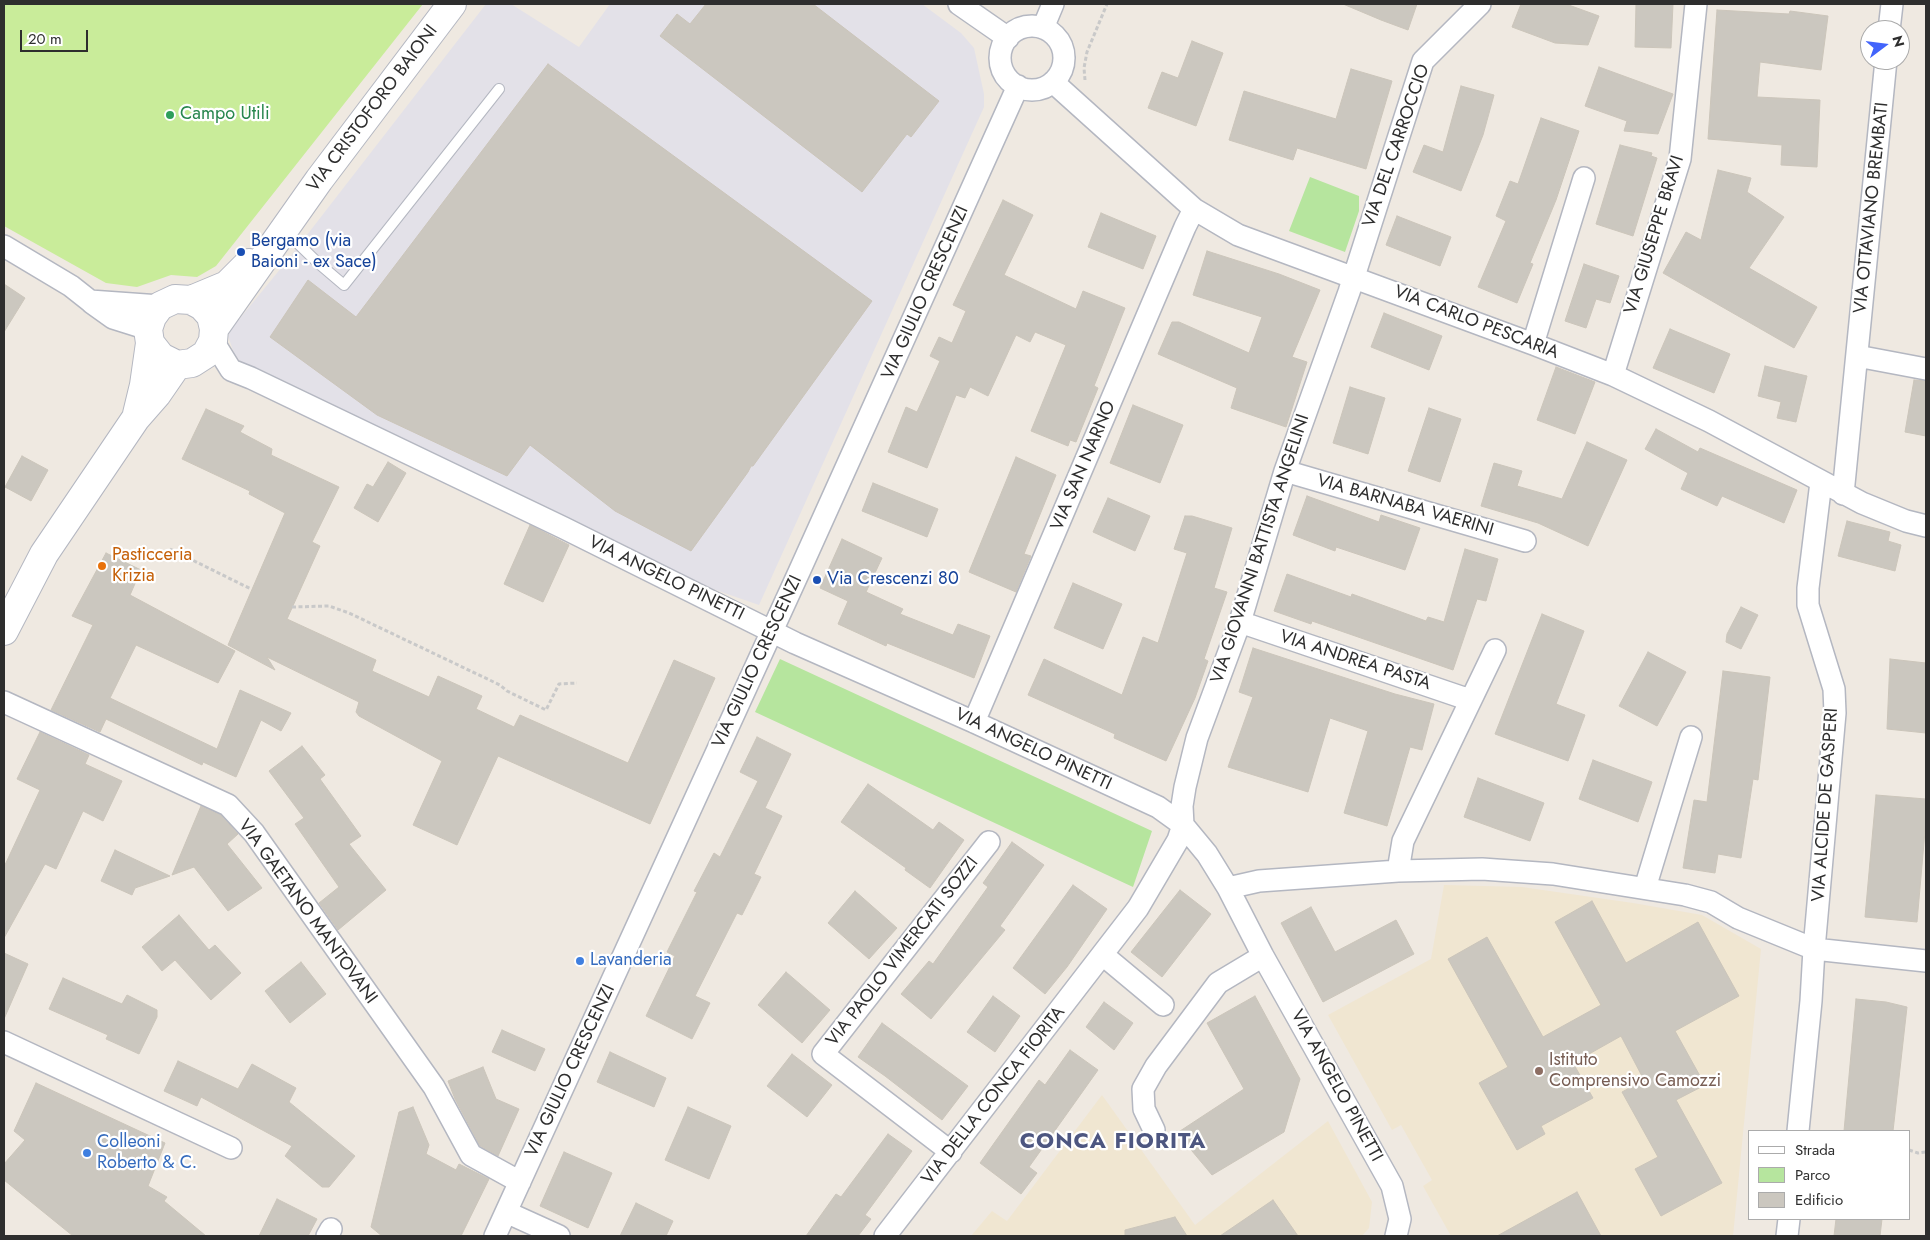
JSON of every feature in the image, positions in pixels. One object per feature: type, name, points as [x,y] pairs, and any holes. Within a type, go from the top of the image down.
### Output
[{"type":"street","name":"VIA CRISTOFORO BAIONI","points":[[176,365],[192,363],[206,354],[214,335],[290,222],[452,4]]},
{"type":"street","points":[[959,4],[1008,38]]},
{"type":"street","points":[[1043,28],[1052,4]]},
{"type":"street","name":"VIA DEL CARROCCIO","points":[[1353,276],[1423,61],[1480,4]]},
{"type":"street","name":"VIA GIUSEPPE BRAVI","points":[[1613,375],[1680,159],[1696,4]]},
{"type":"street","points":[[1890,20],[1892,4]]},
{"type":"street","points":[[1030,26],[1043,28],[1055,36],[1064,50],[1063,66],[1054,82],[1046,87],[1035,90],[1024,89],[1006,76],[1001,61],[1004,44],[1019,29],[1030,26]]},
{"type":"street","name":"VIA OTTAVIANO BREMBATI","points":[[1843,494],[1885,70]]},
{"type":"street","name":"VIA CARLO PESCARIA","points":[[1054,82],[1194,210],[1238,235],[1353,276],[1613,375],[1709,421],[1843,494],[1906,521],[1926,526]]},
{"type":"street","name":"VIA GIULIO CRESCENZI","points":[[495,1236],[772,631],[1018,86]]},
{"type":"street","points":[[1533,344],[1584,178]]},
{"type":"street","name":"VIA SAN NARNO","points":[[974,722],[1185,227],[1194,210]]},
{"type":"street","name":"VIA CRISTOFORO BAIONI","points":[[153,326],[175,299],[191,300],[227,285],[290,222]]},
{"type":"street","points":[[4,246],[71,286],[90,301],[153,326]]},
{"type":"street","name":"VIA GIOVANNI BATTISTA ANGELINI","points":[[1182,825],[1183,797],[1196,738],[1240,622],[1285,471],[1353,276]]},
{"type":"street","points":[[191,300],[202,306],[211,316],[214,335]]},
{"type":"street","points":[[4,631],[44,554],[136,418],[157,394],[176,365],[161,358],[153,326]]},
{"type":"street","points":[[136,418],[144,385],[153,326]]},
{"type":"street","name":"VIA ANGELO PINETTI","points":[[214,335],[231,370],[564,528],[804,647],[974,722],[1158,807],[1182,825],[1207,854],[1228,888],[1263,956],[1392,1186],[1398,1228]]},
{"type":"street","points":[[1857,356],[1926,369]]},
{"type":"street","name":"VIA BARNABA VAERINI","points":[[1285,471],[1525,541]]},
{"type":"street","name":"VIA ALCIDE DE GASPERI","points":[[1798,1130],[1812,1001],[1814,949],[1835,714],[1832,680],[1808,605],[1808,588],[1821,482]]},
{"type":"street","name":"VIA ANDREA PASTA","points":[[1240,622],[1470,700]]},
{"type":"street","points":[[1398,871],[1403,841],[1495,650]]},
{"type":"street","name":"VIA GAETANO MANTOVANI","points":[[4,702],[228,805],[254,833],[434,1087],[471,1156],[520,1182]]},
{"type":"street","points":[[1645,888],[1691,737]]},
{"type":"street","name":"VIA DELLA CONCA FIORITA","points":[[885,1236],[1138,908],[1178,840],[1182,825]]},
{"type":"street","name":"VIA PAOLO VIMERCATI SOZZI","points":[[951,1152],[823,1054],[989,842]]},
{"type":"street","points":[[1228,888],[1259,882],[1398,871],[1482,869],[1553,874],[1645,888],[1711,902],[1738,918],[1814,949],[1926,962]]},
{"type":"street","points":[[1103,955],[1163,1005]]},
{"type":"street","points":[[1154,1130],[1144,1109],[1144,1089],[1156,1066],[1218,983],[1263,956]]},
{"type":"street","points":[[4,1042],[231,1148]]},
{"type":"street","points":[[506,1212],[559,1236]]},
{"type":"street","points":[[1787,1236],[1789,1220]]},
{"type":"lane","points":[[290,222],[317,262],[344,284],[499,89]]},
{"type":"path","points":[[1085,109],[1093,97],[1086,85],[1084,68],[1108,4]]},
{"type":"path","points":[[170,549],[251,589]]},
{"type":"path","points":[[292,607],[329,606],[349,613],[500,685],[507,691],[546,710],[559,684],[577,683]]},
{"type":"path","points":[[1910,1150],[1918,1154],[1926,1152]]},
{"type":"shaded area","points":[[486,4],[511,4],[579,47],[610,4],[922,4],[961,33],[974,48],[984,94],[984,107],[759,605],[713,589],[243,365],[234,353],[228,336],[232,328],[286,262]]},
{"type":"shaded area","points":[[1444,885],[1522,887],[1702,915],[1761,949],[1733,1236],[1451,1236],[1423,1186],[1432,1180],[1401,1125],[1392,1130],[1328,1015],[1431,959]]},
{"type":"shaded area","points":[[1102,1095],[1195,1225],[1328,1121],[1372,1202],[1369,1228],[1362,1236],[971,1236],[992,1211],[1007,1221]]},
{"type":"green space","name":"Campo Utili","points":[[4,4],[423,4],[216,266],[197,277],[171,275],[137,287],[106,283],[4,226]]},
{"type":"green space","points":[[1310,177],[1359,196],[1359,211],[1345,252],[1289,231]]},
{"type":"green space","points":[[780,659],[1152,831],[1133,887],[755,712]]},
{"type":"building","points":[[706,4],[813,4],[939,101],[911,137],[907,134],[862,192],[660,36],[677,14],[690,24]]},
{"type":"building","points":[[1343,4],[1417,4],[1408,30]]},
{"type":"building","points":[[1521,4],[1566,4],[1599,16],[1588,45],[1555,43],[1512,27]]},
{"type":"building","points":[[1636,4],[1673,4],[1671,48],[1635,47]]},
{"type":"building","points":[[1717,10],[1789,14],[1790,11],[1828,16],[1821,70],[1760,62],[1757,97],[1820,100],[1817,167],[1781,165],[1782,145],[1708,139]]},
{"type":"building","points":[[1192,41],[1223,53],[1196,126],[1148,108],[1162,72],[1178,78]]},
{"type":"building","points":[[548,64],[872,301],[691,551],[615,511],[530,445],[507,476],[377,415],[270,337],[308,280],[356,317]]},
{"type":"building","points":[[1599,67],[1673,94],[1658,134],[1624,131],[1627,121],[1585,106]]},
{"type":"building","points":[[1351,69],[1392,81],[1366,169],[1297,148],[1293,160],[1229,140],[1244,91],[1336,119]]},
{"type":"building","points":[[1461,86],[1494,95],[1483,135],[1461,191],[1413,172],[1424,145],[1443,152]]},
{"type":"building","points":[[1541,118],[1579,131],[1556,200],[1530,263],[1533,264],[1517,303],[1478,287],[1506,221],[1496,216],[1510,181],[1518,184]]},
{"type":"building","points":[[1620,145],[1652,153],[1651,156],[1657,158],[1633,236],[1596,224]]},
{"type":"building","points":[[1718,170],[1751,178],[1747,192],[1784,217],[1749,268],[1817,307],[1794,348],[1663,273],[1686,232],[1701,240]]},
{"type":"building","points":[[1003,200],[1033,215],[1004,275],[1076,309],[1083,291],[1125,308],[1094,386],[1098,388],[1076,442],[1070,440],[1068,446],[1031,431],[1066,345],[1035,332],[1030,342],[1016,335],[988,396],[970,387],[965,398],[956,395],[927,468],[888,452],[906,407],[917,412],[940,361],[930,356],[939,337],[952,343],[966,311],[953,305]]},
{"type":"building","points":[[1101,213],[1156,236],[1143,269],[1088,247]]},
{"type":"building","points":[[1397,216],[1451,237],[1440,266],[1386,245]]},
{"type":"building","points":[[1207,251],[1279,274],[1320,290],[1292,357],[1307,362],[1286,427],[1231,408],[1237,388],[1158,354],[1172,322],[1179,322],[1249,353],[1262,317],[1193,295]]},
{"type":"building","points":[[1584,264],[1619,276],[1610,303],[1596,299],[1586,328],[1565,321]]},
{"type":"building","points":[[4,284],[25,298],[4,332]]},
{"type":"building","points":[[1384,313],[1442,336],[1429,370],[1371,347]]},
{"type":"building","points":[[1670,329],[1730,354],[1714,393],[1653,368]]},
{"type":"building","points":[[1765,366],[1807,376],[1796,422],[1777,418],[1781,402],[1758,396]]},
{"type":"building","points":[[1556,367],[1595,382],[1575,434],[1537,420]]},
{"type":"building","points":[[1914,380],[1926,381],[1926,436],[1905,432]]},
{"type":"building","points":[[1350,387],[1385,398],[1368,454],[1333,443]]},
{"type":"building","points":[[1133,405],[1183,425],[1160,483],[1110,463]]},
{"type":"building","points":[[1429,408],[1461,419],[1440,482],[1408,471]]},
{"type":"building","points":[[206,409],[244,426],[240,432],[272,449],[271,455],[339,487],[312,542],[320,546],[287,619],[376,660],[372,671],[429,697],[438,676],[482,696],[476,709],[514,727],[520,715],[628,763],[674,660],[715,678],[650,824],[498,756],[457,845],[413,825],[442,761],[359,716],[356,712],[359,702],[267,657],[275,670],[228,645],[285,513],[249,494],[250,491],[182,459]]},
{"type":"building","points":[[1656,429],[1698,452],[1700,448],[1797,490],[1784,523],[1722,496],[1717,506],[1681,489],[1688,473],[1645,449]]},
{"type":"building","points":[[1587,442],[1627,460],[1588,546],[1538,523],[1481,506],[1494,463],[1522,471],[1517,486],[1562,499]]},
{"type":"building","points":[[22,456],[48,470],[31,501],[5,487]]},
{"type":"building","points":[[1016,457],[1056,475],[1024,554],[1031,556],[1016,592],[969,572]]},
{"type":"building","points":[[388,462],[406,473],[378,522],[354,508],[367,484],[373,487]]},
{"type":"building","points":[[873,483],[938,509],[927,537],[862,511]]},
{"type":"building","points":[[1307,496],[1379,522],[1381,515],[1420,528],[1405,570],[1336,547],[1335,551],[1293,535]]},
{"type":"building","points":[[1108,498],[1150,516],[1135,551],[1093,532]]},
{"type":"building","points":[[1185,516],[1192,516],[1232,528],[1214,588],[1227,592],[1204,659],[1208,661],[1195,698],[1166,761],[1114,738],[1115,734],[1028,695],[1044,659],[1122,695],[1143,637],[1158,643],[1187,553],[1174,549]]},
{"type":"building","points":[[1847,521],[1890,532],[1888,541],[1901,545],[1895,571],[1838,556]]},
{"type":"building","points":[[530,525],[569,545],[543,602],[504,584]]},
{"type":"building","points":[[842,539],[882,558],[866,592],[903,609],[900,614],[953,635],[958,624],[990,636],[974,678],[887,643],[886,646],[838,624],[848,601],[820,588]]},
{"type":"building","points":[[1465,549],[1498,559],[1486,601],[1477,599],[1453,670],[1312,621],[1311,624],[1274,611],[1287,574],[1351,597],[1352,594],[1426,621],[1428,617],[1444,622]]},
{"type":"building","points":[[106,553],[141,570],[130,595],[235,651],[218,683],[136,645],[110,698],[217,749],[240,690],[291,713],[281,731],[261,720],[236,777],[203,762],[202,765],[106,719],[100,732],[51,710],[93,625],[72,616]]},
{"type":"building","points":[[1073,583],[1122,604],[1103,649],[1054,628]]},
{"type":"building","points":[[1741,607],[1758,615],[1741,649],[1726,642],[1727,634]]},
{"type":"building","points":[[1542,614],[1584,631],[1556,704],[1585,715],[1568,761],[1495,734]]},
{"type":"building","points":[[1253,648],[1395,694],[1434,704],[1422,750],[1410,747],[1387,826],[1344,813],[1368,731],[1330,718],[1308,792],[1228,767],[1253,697],[1239,692]]},
{"type":"building","points":[[1648,652],[1686,672],[1657,726],[1619,706]]},
{"type":"building","points":[[1890,659],[1926,663],[1926,733],[1887,729]]},
{"type":"building","points":[[1723,671],[1770,677],[1758,780],[1753,779],[1741,858],[1718,854],[1715,873],[1683,868],[1694,800],[1707,802]]},
{"type":"building","points":[[40,732],[89,755],[85,764],[122,781],[103,821],[83,811],[56,869],[45,864],[4,938],[4,867],[40,790],[17,779]]},
{"type":"building","points":[[757,737],[791,754],[765,808],[782,816],[754,874],[761,877],[742,915],[737,913],[695,996],[710,1003],[692,1039],[646,1016],[675,956],[667,952],[697,892],[694,891],[714,853],[720,857],[758,781],[740,772]]},
{"type":"building","points":[[302,746],[325,775],[320,779],[361,836],[349,844],[386,890],[338,930],[319,903],[339,887],[295,824],[304,818],[269,771]]},
{"type":"building","points":[[1593,760],[1652,782],[1638,822],[1579,799]]},
{"type":"building","points":[[1478,778],[1544,803],[1530,841],[1464,817]]},
{"type":"building","points":[[868,784],[933,830],[939,822],[964,840],[930,888],[905,870],[906,868],[841,822]]},
{"type":"building","points":[[1876,795],[1926,799],[1926,820],[1917,922],[1865,917]]},
{"type":"building","points":[[201,806],[221,815],[238,834],[227,844],[262,888],[228,911],[194,867],[172,875]]},
{"type":"building","points":[[1012,842],[1044,865],[1000,926],[1005,930],[931,1019],[901,994],[929,961],[933,964],[988,887],[983,883]]},
{"type":"building","points":[[115,850],[170,876],[135,888],[132,895],[101,881]]},
{"type":"building","points":[[1073,885],[1107,909],[1067,967],[1045,994],[1013,968]]},
{"type":"building","points":[[1180,890],[1211,914],[1162,977],[1131,952]]},
{"type":"building","points":[[855,891],[897,928],[869,959],[828,923]]},
{"type":"building","name":"Istituto Comprensivo Camozzi","points":[[1592,901],[1626,963],[1698,922],[1739,996],[1675,1031],[1705,1085],[1676,1100],[1722,1183],[1661,1216],[1635,1169],[1658,1157],[1622,1092],[1644,1080],[1621,1036],[1573,1063],[1593,1098],[1541,1126],[1545,1134],[1517,1150],[1479,1083],[1508,1067],[1448,959],[1487,937],[1543,1037],[1601,1005],[1555,922]]},
{"type":"building","points":[[1311,907],[1335,952],[1396,920],[1414,954],[1323,1002],[1281,923]]},
{"type":"building","points":[[179,915],[209,950],[215,945],[241,973],[211,1000],[175,960],[162,971],[142,947]]},
{"type":"building","points":[[4,953],[28,964],[4,1019]]},
{"type":"building","points":[[301,962],[326,994],[290,1023],[265,991]]},
{"type":"building","points":[[786,972],[830,1010],[802,1043],[758,1005]]},
{"type":"building","points":[[63,978],[122,1004],[127,995],[157,1010],[157,1017],[139,1054],[106,1039],[108,1035],[49,1009]]},
{"type":"building","points":[[993,996],[1020,1016],[995,1052],[967,1032]]},
{"type":"building","points":[[1255,996],[1300,1079],[1284,1132],[1212,1175],[1177,1133],[1244,1089],[1207,1023]]},
{"type":"building","points":[[1856,999],[1886,1002],[1907,1007],[1893,1130],[1844,1130]]},
{"type":"building","points":[[1104,1002],[1133,1023],[1114,1050],[1086,1027]]},
{"type":"building","points":[[882,1023],[968,1086],[942,1120],[858,1057]]},
{"type":"building","points":[[502,1030],[545,1049],[535,1071],[492,1052]]},
{"type":"building","points":[[1070,1050],[1098,1070],[1029,1167],[1037,1173],[1021,1194],[980,1163],[1039,1080],[1045,1085]]},
{"type":"building","points":[[610,1052],[666,1078],[654,1107],[597,1082]]},
{"type":"building","points":[[792,1054],[832,1085],[807,1117],[767,1086]]},
{"type":"building","points":[[178,1061],[238,1089],[252,1064],[296,1088],[289,1102],[355,1156],[329,1187],[322,1187],[285,1156],[292,1146],[201,1097],[197,1106],[164,1091]]},
{"type":"building","points":[[483,1067],[496,1099],[519,1109],[498,1156],[480,1146],[455,1099],[448,1081]]},
{"type":"building","name":"Colleoni Roberto & C.","points":[[36,1083],[165,1143],[148,1186],[167,1197],[164,1201],[206,1236],[73,1236],[4,1180],[4,1164],[25,1140],[14,1131]]},
{"type":"building","points":[[413,1107],[429,1145],[426,1154],[456,1170],[459,1164],[489,1179],[461,1236],[382,1236],[371,1227],[399,1112]]},
{"type":"building","points":[[688,1107],[731,1126],[709,1179],[665,1160]]},
{"type":"building","points":[[888,1134],[912,1151],[865,1215],[871,1219],[858,1236],[806,1236],[836,1194],[841,1197]]},
{"type":"building","points":[[564,1152],[612,1173],[588,1228],[540,1206]]},
{"type":"building","points":[[1577,1192],[1601,1236],[1497,1236]]},
{"type":"building","points":[[277,1199],[317,1219],[308,1236],[259,1236]]},
{"type":"building","points":[[1273,1200],[1298,1236],[1220,1236]]},
{"type":"building","points":[[636,1203],[673,1221],[666,1236],[620,1236]]},
{"type":"building","points":[[1175,1217],[1187,1236],[1125,1236],[1125,1230]]},
{"type":"building","points":[[1836,1220],[1882,1220],[1880,1236],[1834,1236]]},
{"type":"place","name":"Campo Utili","points":[[170,115]]},
{"type":"place","name":"Bergamo (via Baioni - ex Sace)","points":[[241,252]]},
{"type":"place","name":"Pasticceria Krizia","points":[[102,566]]},
{"type":"place","name":"Via Crescenzi 80","points":[[817,580]]},
{"type":"place","name":"Lavanderia","points":[[580,961]]},
{"type":"place","name":"Istituto Comprensivo Camozzi","points":[[1539,1071]]},
{"type":"place","name":"Colleoni Roberto & C.","points":[[87,1153]]},
{"type":"district","name":"CONCA FIORITA","points":[[1113,1143]]}]
